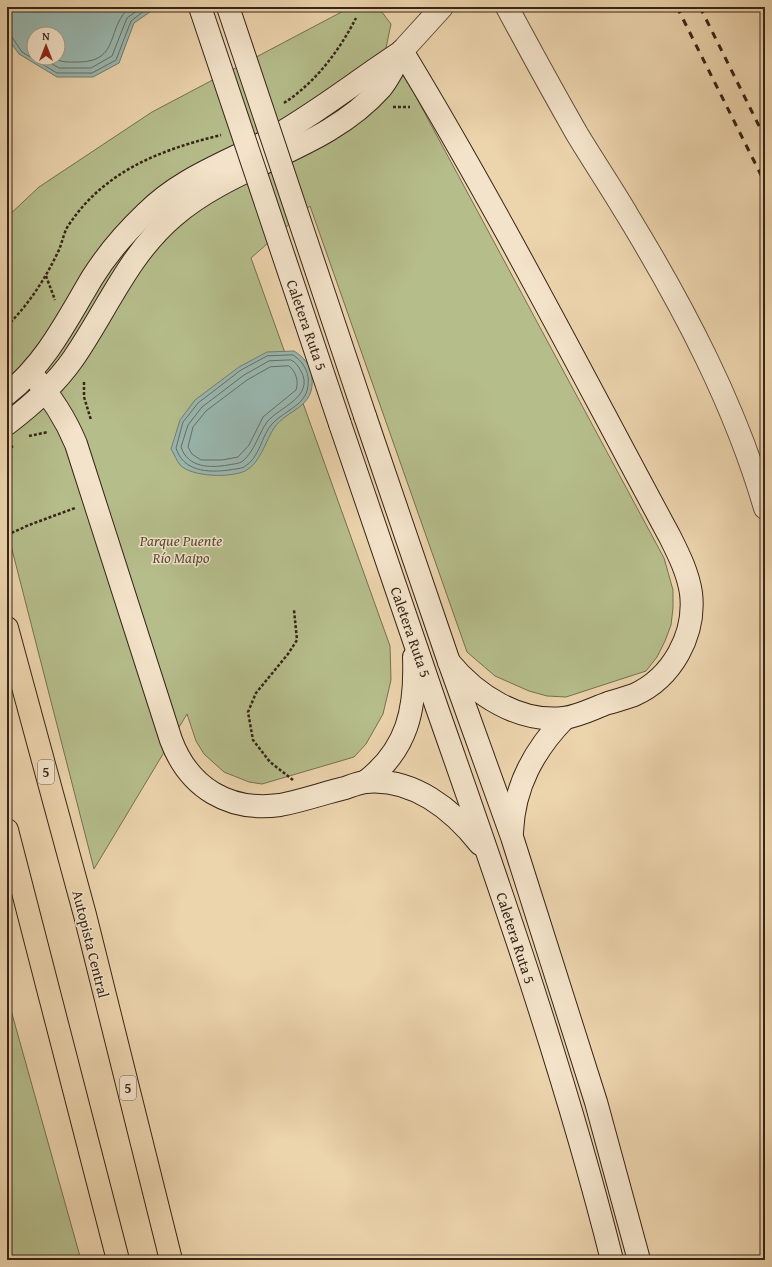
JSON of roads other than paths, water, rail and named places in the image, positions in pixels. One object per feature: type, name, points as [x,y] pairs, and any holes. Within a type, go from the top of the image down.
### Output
[{"type":"highway","name":"Autopista Central","points":[[7,628],[85,915],[171,1260]]},
{"type":"highway","points":[[7,830],[118,1260]]},
{"type":"main road","name":"Caletera Ruta 5","points":[[200,7],[340,424],[490,858],[573,1114],[612,1260]]},
{"type":"main road","name":"Caletera Ruta 5","points":[[228,7],[449,662],[512,837],[596,1102],[639,1260]]},
{"type":"main road","points":[[7,394],[31,373],[49,350],[112,250],[147,212],[197,174],[265,142],[306,118],[402,51],[442,7]]},
{"type":"main road","points":[[508,8],[558,101],[656,262],[728,406],[748,454],[765,508]]},
{"type":"main road","points":[[402,51],[524,264],[670,537],[687,574],[691,593],[691,619],[688,633],[677,657],[658,679],[634,695],[565,718],[546,717],[509,708],[491,700],[461,677],[449,662]]},
{"type":"main road","points":[[13,433],[74,358],[120,280],[136,256],[155,234],[193,201],[224,181],[297,148],[338,125],[381,87],[391,73],[402,51]]},
{"type":"main road","points":[[31,373],[47,391],[60,410],[76,444],[171,740],[182,764],[190,774],[205,788],[224,799],[238,804],[253,806],[274,805],[304,799],[365,782],[397,785],[428,796],[457,818],[470,831],[490,858]]},
{"type":"main road","points":[[365,782],[387,763],[405,735],[410,715],[414,680],[414,653],[411,632]]},
{"type":"main road","points":[[512,837],[516,802],[527,769],[537,750],[565,718]]},
{"type":"water","points":[[7,7],[153,7],[150,12],[134,23],[119,63],[93,77],[57,77],[39,66],[66,66],[66,26],[26,26],[26,58],[19,54],[7,38]]},
{"type":"water","points":[[294,351],[304,359],[310,369],[312,388],[309,396],[305,402],[280,421],[274,428],[259,457],[250,468],[230,475],[211,475],[193,472],[180,465],[171,449],[180,420],[195,400],[239,367],[267,352]]},
{"type":"railway","points":[[677,7],[765,183]]},
{"type":"railway","points":[[700,7],[765,138]]},
{"type":"park label","name":"Parque Puente Río Maipo","points":[[181,548]]}]
